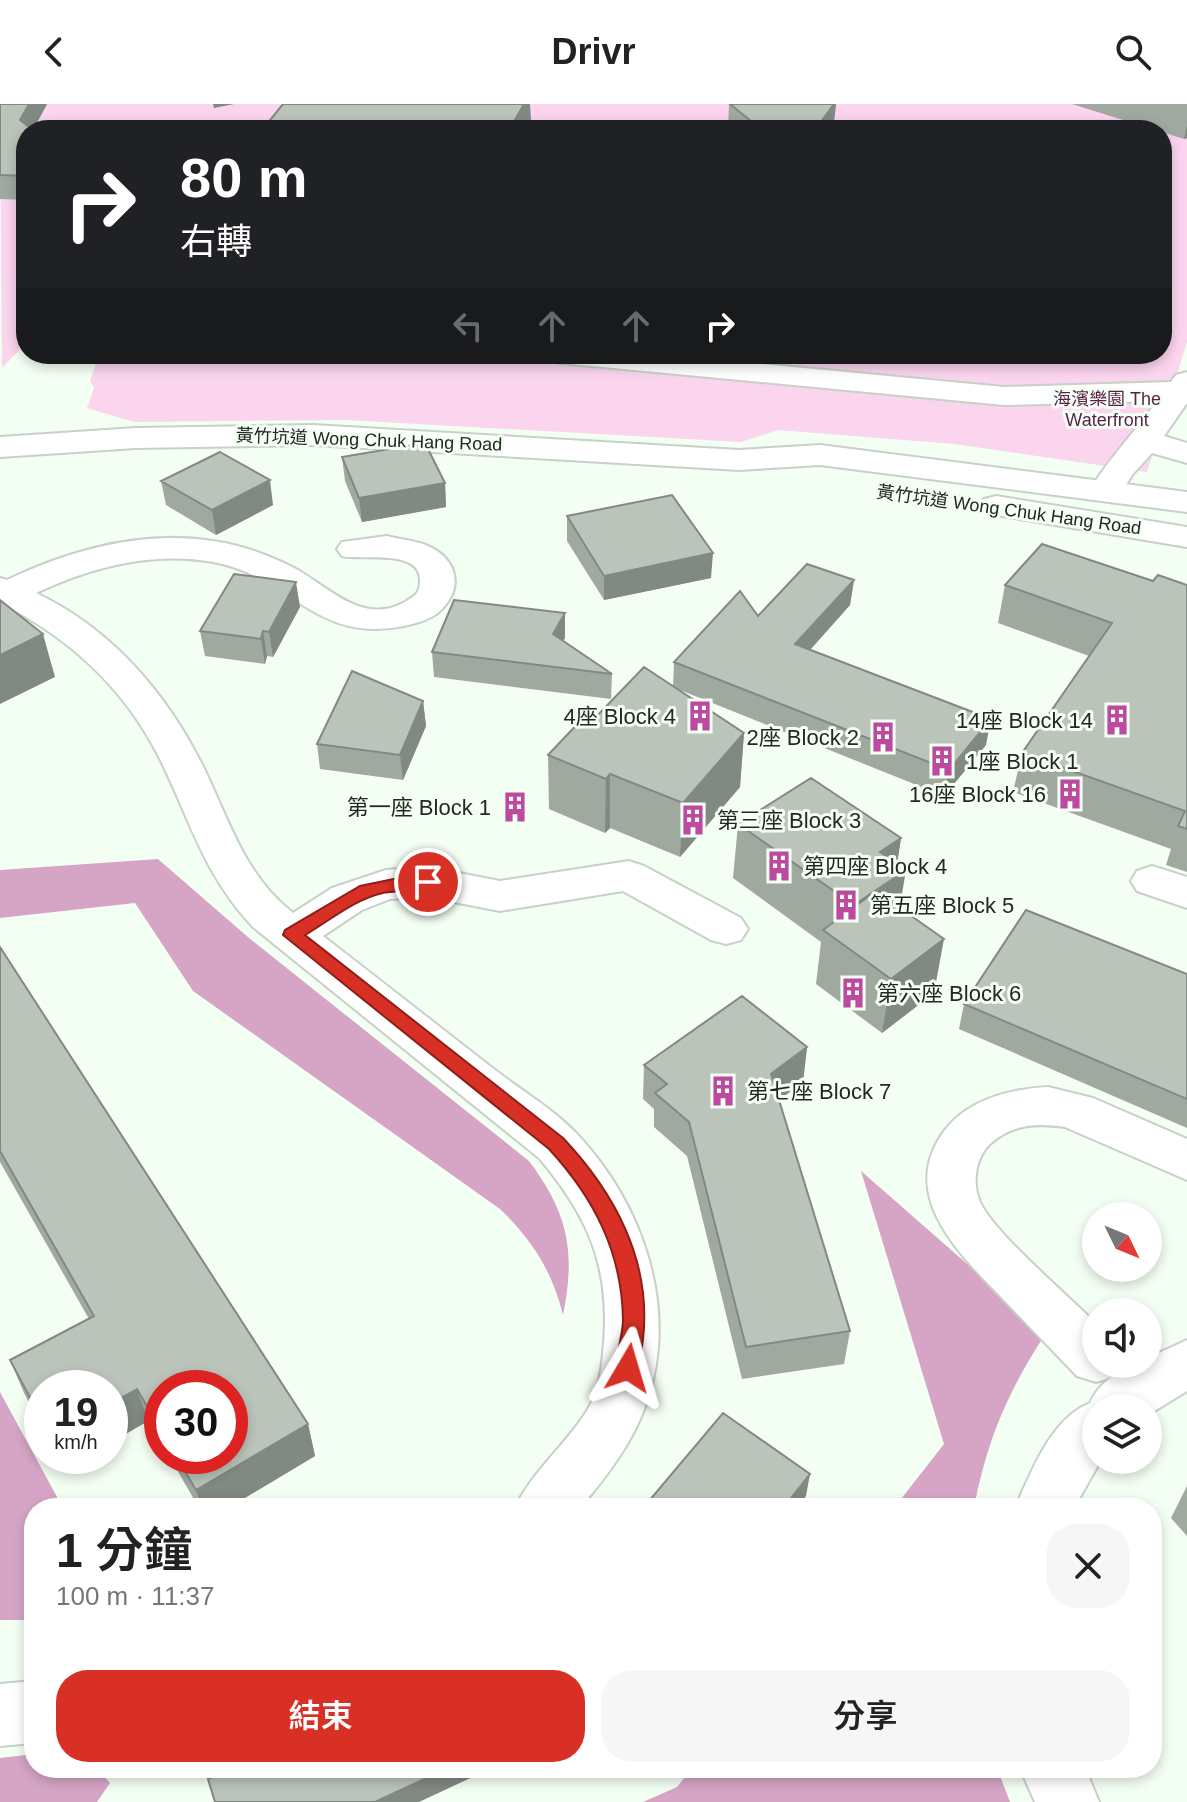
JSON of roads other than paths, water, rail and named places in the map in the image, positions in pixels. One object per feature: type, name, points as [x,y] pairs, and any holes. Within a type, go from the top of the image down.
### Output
[{"type":"main road","points":[[655,364],[1004,396],[1184,386]]},
{"type":"main road","points":[[737,364],[759,375]]},
{"type":"main road","points":[[1107,490],[1118,471],[1145,441],[1184,386]]},
{"type":"main road","name":"黃竹坑道 Wong Chuk Hang Road","points":[[0,447],[136,438],[313,435],[739,460],[820,455],[1187,502]]},
{"type":"main road","points":[[1145,441],[1187,453]]},
{"type":"main road","name":"黃竹坑道 Wong Chuk Hang Road","points":[[739,460],[803,480],[1097,520],[1187,537]]},
{"type":"main road","points":[[4,591],[67,566],[113,554],[157,549],[201,550],[243,558],[291,581],[326,607],[358,620],[399,617],[431,600],[439,590],[441,578],[437,567],[418,552],[387,545],[354,549]]},
{"type":"main road","points":[[4,591],[72,630],[120,669],[159,723],[179,759],[217,851],[248,897],[556,1144],[583,1172],[604,1205],[620,1241],[631,1281],[634,1323],[628,1368],[616,1413],[578,1470],[553,1498]]},
{"type":"main road","points":[[292,935],[347,899],[386,885],[428,882],[500,896],[629,876],[726,929]]},
{"type":"main road","points":[[1108,1390],[972,1233],[959,1212],[952,1189],[951,1167],[959,1147],[972,1130],[991,1117],[1014,1109],[1041,1106],[1068,1109],[1187,1160]]},
{"type":"main road","points":[[1049,1498],[1108,1390],[1187,1364]]},
{"type":"main road","points":[[0,1715],[24,1713]]},
{"type":"main road","points":[[1056,1778],[1067,1802]]},
{"type":"place","name":"4座 Block 4","points":[[700,716]]},
{"type":"place","name":"14座 Block 14","points":[[1117,720]]},
{"type":"place","name":"2座 Block 2","points":[[883,737]]},
{"type":"place","name":"1座 Block 1","points":[[942,761]]},
{"type":"place","name":"16座 Block 16","points":[[1070,794]]},
{"type":"place","name":"第一座 Block 1","points":[[515,807]]},
{"type":"place","name":"第三座 Block 3","points":[[693,820]]},
{"type":"place","name":"第四座 Block 4","points":[[779,866]]},
{"type":"place","name":"第五座 Block 5","points":[[846,905]]},
{"type":"place","name":"第六座 Block 6","points":[[853,993]]},
{"type":"place","name":"第七座 Block 7","points":[[723,1091]]},
{"type":"park label","name":"海濱樂園 The Waterfront","points":[[1107,409]]}]
